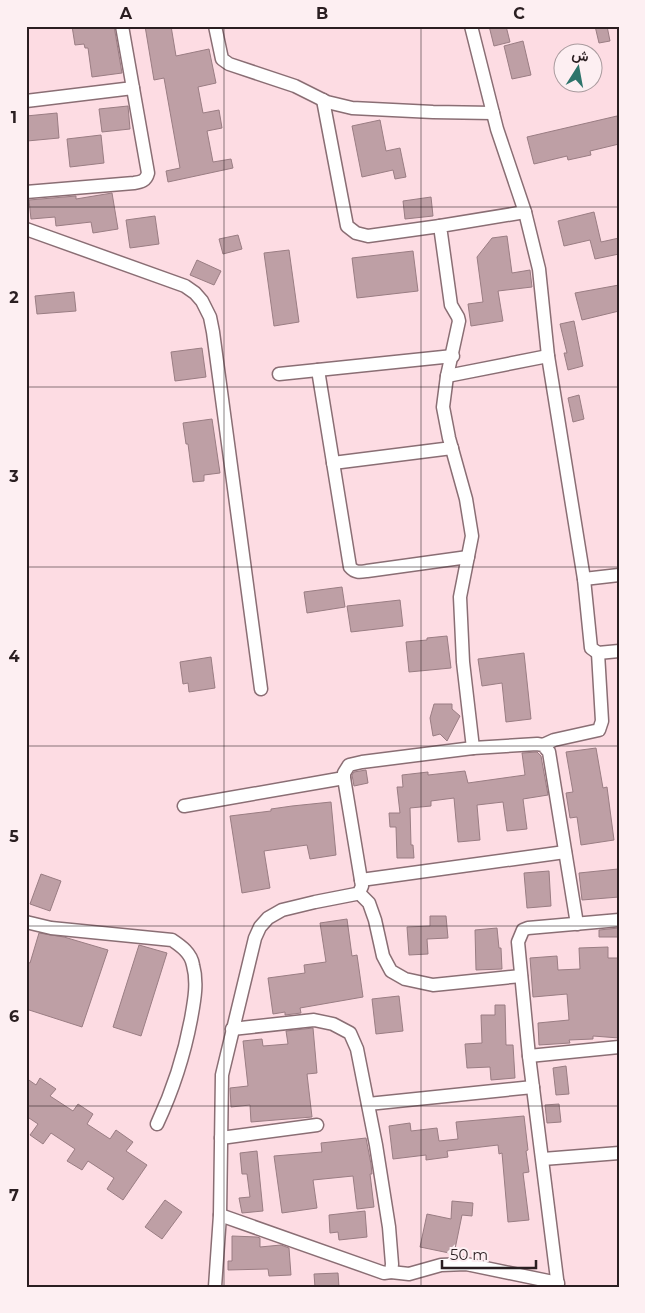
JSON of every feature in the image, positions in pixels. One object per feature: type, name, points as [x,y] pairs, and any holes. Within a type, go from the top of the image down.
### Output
[{"type":"street","points":[[26,192],[134,183],[145,180],[148,173],[122,26]]},
{"type":"street","points":[[216,26],[222,59],[228,64],[294,86],[323,100],[352,108],[493,113]]},
{"type":"street","points":[[470,26],[493,113],[525,212],[539,269],[548,356],[584,579],[591,648],[598,653],[619,651]]},
{"type":"street","points":[[26,101],[133,88]]},
{"type":"street","points":[[323,100],[347,226],[356,233],[368,236],[525,212]]},
{"type":"street","points":[[440,226],[451,305],[459,321],[447,376],[444,407],[472,536],[460,597],[463,662],[474,748]]},
{"type":"street","points":[[26,229],[185,286],[195,293],[210,317],[261,689]]},
{"type":"street","points":[[279,374],[452,356]]},
{"type":"street","points":[[447,376],[548,356]]},
{"type":"street","points":[[318,370],[352,570],[359,572],[468,557]]},
{"type":"street","points":[[333,463],[452,448]]},
{"type":"street","points":[[584,579],[619,575]]},
{"type":"street","points":[[359,893],[362,886],[344,778],[344,773],[349,765],[474,748],[543,745],[554,740],[599,730],[602,721],[598,653]]},
{"type":"street","points":[[543,745],[548,752],[577,924]]},
{"type":"street","points":[[184,806],[344,778]]},
{"type":"street","points":[[361,880],[565,852]]},
{"type":"street","points":[[359,893],[368,902],[375,920],[383,956],[391,971],[405,980],[433,984],[521,976]]},
{"type":"street","points":[[215,1287],[220,1215],[222,1075],[255,938],[260,927],[268,918],[282,910],[359,893]]},
{"type":"street","points":[[220,1215],[384,1273],[409,1274],[442,1265],[466,1264],[558,1285],[533,1087],[518,942],[523,930],[528,928],[619,920]]},
{"type":"street","points":[[26,922],[51,928],[172,940],[185,949],[193,964],[196,982],[193,1006],[180,1069],[157,1124]]},
{"type":"street","points":[[232,1029],[314,1020],[342,1027],[350,1033],[357,1048],[368,1104],[389,1227],[391,1272]]},
{"type":"street","points":[[530,1056],[619,1047]]},
{"type":"street","points":[[368,1104],[533,1087]]},
{"type":"street","points":[[221,1138],[317,1124]]},
{"type":"street","points":[[543,1159],[619,1153]]},
{"type":"building","points":[[72,26],[114,26],[122,73],[92,77],[88,48],[85,48],[84,44],[75,45]]},
{"type":"building","points":[[145,26],[171,26],[176,56],[209,49],[216,83],[198,87],[203,113],[219,110],[222,128],[207,131],[213,162],[231,159],[233,168],[168,182],[166,171],[180,168],[164,78],[154,80]]},
{"type":"building","points":[[489,26],[506,26],[510,42],[494,46]]},
{"type":"building","points":[[595,26],[607,26],[610,41],[599,42]]},
{"type":"building","points":[[523,41],[531,75],[512,79],[504,46]]},
{"type":"building","points":[[128,106],[130,129],[102,132],[99,109]]},
{"type":"building","points":[[57,113],[59,138],[27,141],[26,116]]},
{"type":"building","points":[[617,116],[619,144],[590,151],[591,155],[568,160],[567,156],[534,164],[527,137]]},
{"type":"building","points":[[380,120],[386,151],[400,148],[406,177],[395,179],[393,170],[362,177],[352,126]]},
{"type":"building","points":[[101,135],[104,163],[70,167],[67,139]]},
{"type":"building","points":[[112,193],[118,229],[93,233],[91,222],[56,226],[55,217],[31,219],[29,200],[76,196],[76,199]]},
{"type":"building","points":[[431,197],[433,216],[405,219],[403,201]]},
{"type":"building","points":[[594,212],[601,242],[619,238],[619,254],[595,259],[590,240],[564,246],[558,221]]},
{"type":"building","points":[[155,216],[159,244],[130,248],[126,220]]},
{"type":"building","points":[[238,235],[242,249],[223,254],[219,239]]},
{"type":"building","points":[[507,236],[512,273],[530,270],[532,287],[498,291],[503,321],[471,326],[468,304],[483,302],[477,257],[492,238]]},
{"type":"building","points":[[289,250],[299,322],[274,326],[264,253]]},
{"type":"building","points":[[413,251],[418,291],[357,298],[352,258]]},
{"type":"building","points":[[197,260],[221,271],[214,285],[190,275]]},
{"type":"building","points":[[619,285],[619,311],[582,320],[575,293]]},
{"type":"building","points":[[74,292],[76,311],[37,314],[35,296]]},
{"type":"building","points":[[574,321],[583,366],[568,370],[564,353],[567,353],[560,324]]},
{"type":"building","points":[[202,348],[206,377],[175,381],[171,352]]},
{"type":"building","points":[[579,395],[584,419],[573,422],[568,398]]},
{"type":"building","points":[[212,419],[220,473],[204,475],[204,481],[193,482],[183,423]]},
{"type":"building","points":[[342,587],[345,607],[307,613],[304,592]]},
{"type":"building","points":[[400,600],[403,626],[351,632],[347,606]]},
{"type":"building","points":[[447,636],[451,668],[409,672],[406,642]]},
{"type":"building","points":[[524,653],[531,719],[506,722],[502,683],[482,686],[478,659]]},
{"type":"building","points":[[211,657],[215,688],[189,692],[188,683],[183,684],[180,662]]},
{"type":"building","points":[[434,704],[452,704],[452,709],[460,716],[447,741],[440,734],[433,736],[430,718]]},
{"type":"building","points":[[596,748],[603,788],[607,787],[614,840],[581,845],[577,817],[570,818],[566,793],[573,792],[566,752]]},
{"type":"building","points":[[537,752],[541,756],[548,795],[523,799],[527,829],[507,831],[503,802],[477,805],[480,840],[458,842],[454,798],[431,801],[431,806],[410,808],[411,845],[413,845],[414,858],[397,858],[396,827],[390,827],[389,813],[400,813],[397,787],[403,787],[402,775],[428,772],[428,775],[465,771],[468,783],[525,775],[522,753]]},
{"type":"building","points":[[366,770],[368,783],[354,786],[352,775],[354,772]]},
{"type":"building","points":[[331,802],[336,855],[310,859],[307,845],[264,851],[270,888],[242,893],[230,816]]},
{"type":"building","points":[[618,869],[619,897],[582,900],[579,873]]},
{"type":"building","points":[[549,871],[551,906],[527,908],[524,873]]},
{"type":"building","points":[[41,874],[61,881],[50,911],[30,904]]},
{"type":"building","points":[[430,916],[446,916],[448,938],[427,939],[428,954],[409,955],[407,927],[430,926]]},
{"type":"building","points":[[347,919],[352,956],[357,955],[363,997],[300,1008],[301,1013],[285,1015],[285,1012],[273,1014],[268,978],[305,973],[304,965],[326,962],[320,923]]},
{"type":"building","points":[[497,928],[499,948],[501,948],[502,969],[476,970],[475,930]]},
{"type":"building","points":[[619,928],[619,937],[599,937],[599,930]]},
{"type":"building","points":[[39,933],[64,937],[108,950],[82,1027],[26,1009],[26,962],[30,963]]},
{"type":"building","points":[[139,945],[167,953],[141,1036],[113,1027]]},
{"type":"building","points":[[608,947],[608,958],[619,958],[619,1038],[593,1036],[593,1039],[569,1040],[570,1043],[539,1045],[538,1023],[569,1020],[567,994],[533,997],[530,958],[557,956],[558,970],[580,969],[579,948]]},
{"type":"building","points":[[399,996],[403,1031],[376,1034],[372,999]]},
{"type":"building","points":[[495,1005],[505,1005],[506,1045],[513,1045],[515,1078],[491,1080],[490,1067],[467,1068],[465,1044],[482,1043],[481,1015],[495,1015]]},
{"type":"building","points":[[313,1028],[317,1073],[307,1074],[312,1117],[251,1122],[250,1105],[231,1107],[230,1088],[248,1086],[243,1041],[262,1039],[263,1046],[288,1044],[286,1031]]},
{"type":"building","points":[[566,1066],[569,1094],[556,1095],[553,1068]]},
{"type":"building","points":[[26,1078],[36,1085],[40,1078],[56,1089],[50,1096],[73,1111],[78,1104],[93,1114],[87,1124],[110,1139],[116,1130],[133,1142],[126,1151],[147,1165],[123,1200],[107,1189],[114,1178],[88,1161],[82,1170],[67,1161],[75,1149],[51,1133],[43,1144],[30,1135],[38,1124],[26,1116]]},
{"type":"building","points":[[559,1104],[561,1122],[547,1123],[545,1105]]},
{"type":"building","points":[[524,1116],[529,1172],[523,1173],[529,1220],[508,1222],[502,1153],[499,1154],[498,1145],[447,1151],[448,1157],[426,1160],[426,1155],[393,1159],[389,1126],[410,1123],[411,1131],[437,1128],[439,1141],[458,1139],[456,1122]]},
{"type":"building","points":[[366,1138],[371,1164],[372,1174],[370,1174],[374,1207],[357,1209],[353,1176],[313,1180],[317,1208],[282,1213],[274,1156],[322,1152],[321,1143]]},
{"type":"building","points":[[257,1151],[263,1211],[242,1213],[239,1198],[250,1197],[247,1174],[242,1174],[240,1153]]},
{"type":"building","points":[[165,1200],[182,1212],[162,1239],[145,1227]]},
{"type":"building","points":[[452,1201],[473,1203],[472,1216],[462,1215],[454,1254],[420,1247],[427,1214],[451,1219]]},
{"type":"building","points":[[365,1211],[367,1237],[339,1240],[338,1232],[330,1233],[329,1215]]},
{"type":"building","points":[[232,1236],[260,1238],[260,1247],[281,1245],[289,1248],[291,1275],[269,1276],[268,1269],[228,1270],[228,1261],[232,1261]]},
{"type":"building","points":[[338,1273],[339,1287],[315,1287],[314,1274]]}]
